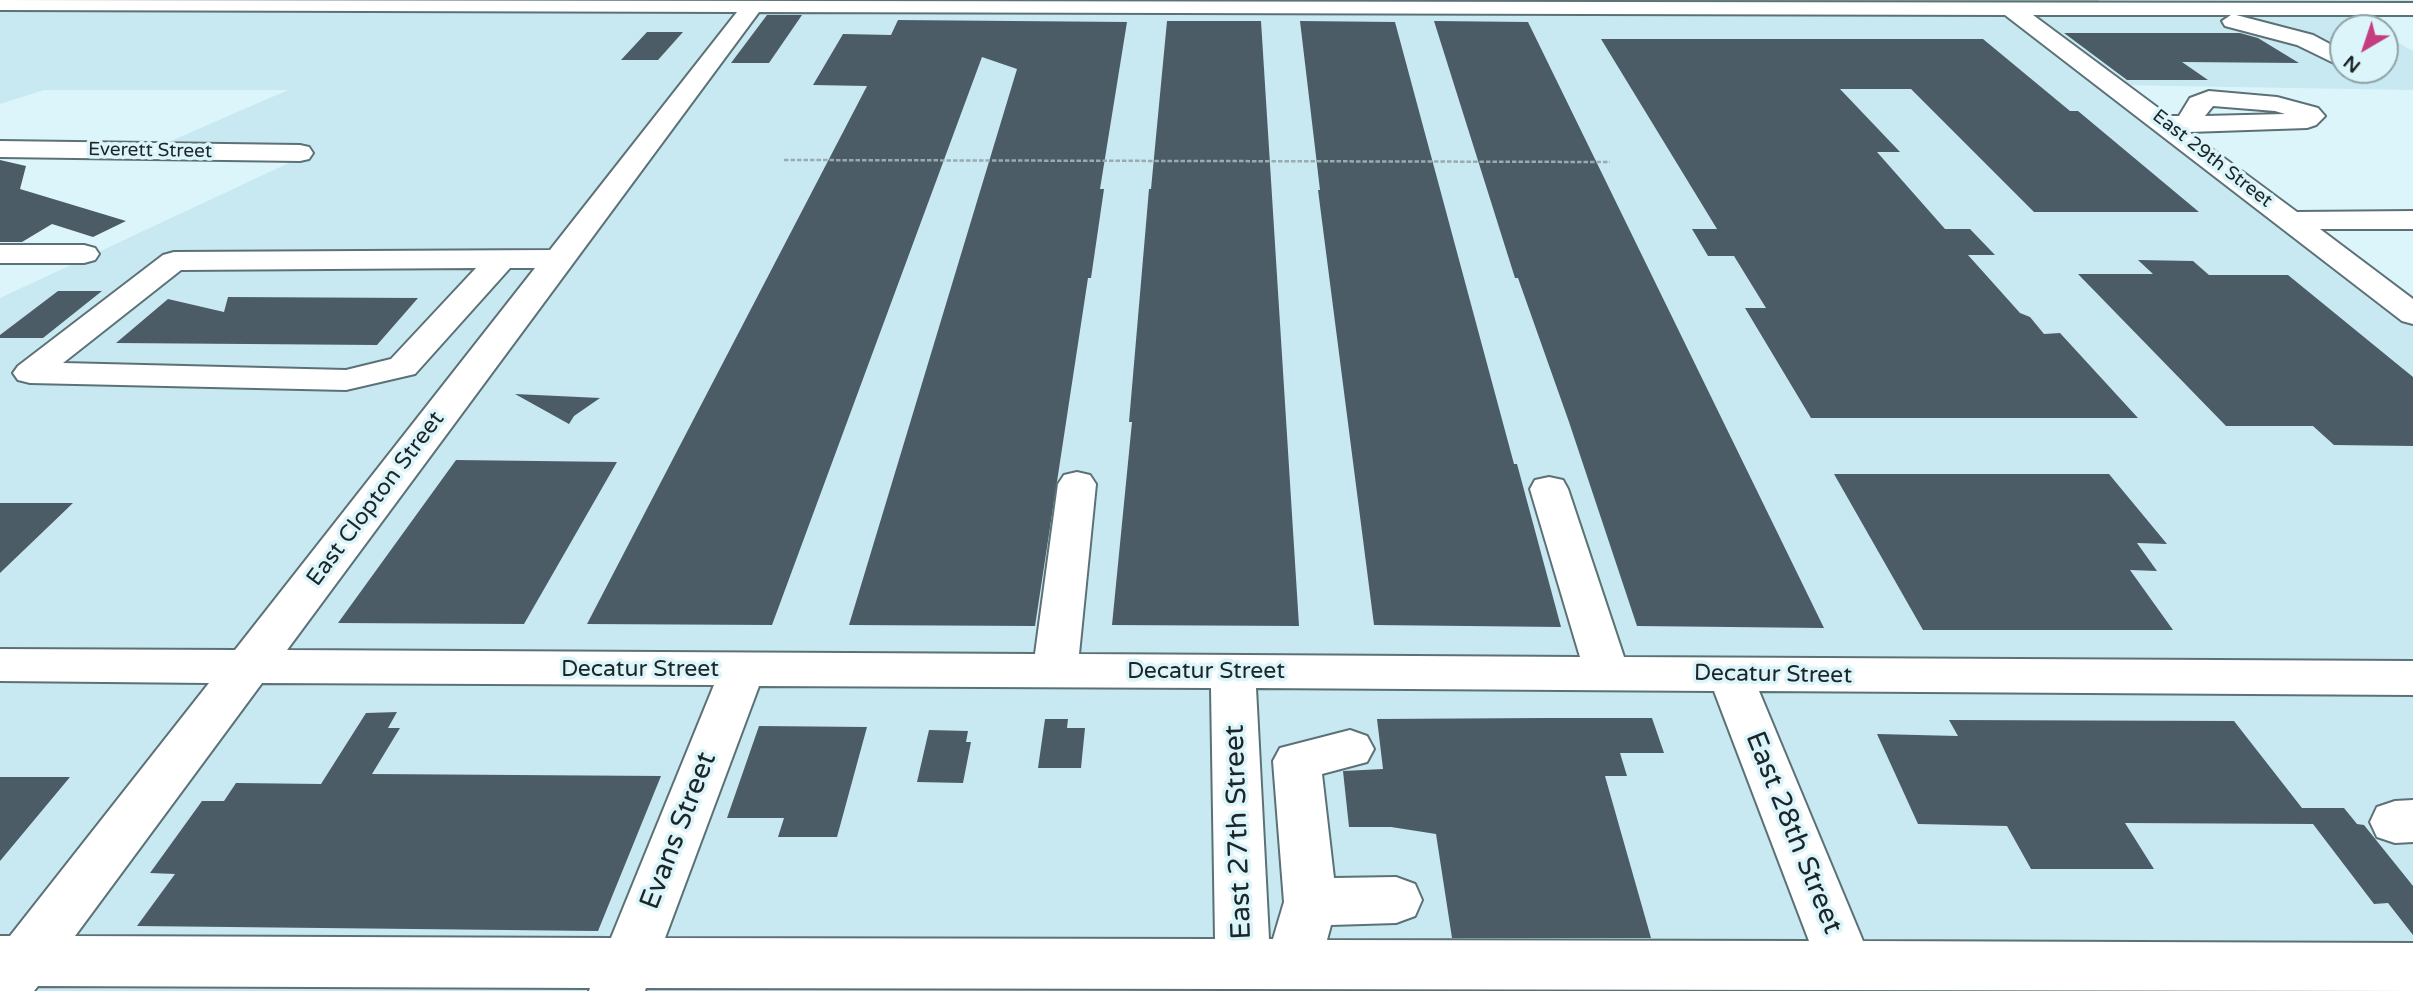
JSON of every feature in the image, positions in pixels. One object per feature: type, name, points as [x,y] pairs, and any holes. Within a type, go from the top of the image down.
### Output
[{"type":"street","points":[[0,5],[653,3],[752,8],[1036,4],[2010,7],[2171,14],[2231,20],[2305,40],[2329,53]]},
{"type":"street","name":"East 29th Street","points":[[2010,7],[2413,314]]},
{"type":"street","name":"East Clopton Street","points":[[8,971],[249,666],[752,8]]},
{"type":"street","points":[[2171,14],[2210,8],[2413,9]]},
{"type":"street","points":[[2210,8],[2231,20]]},
{"type":"street","points":[[2034,26],[2190,25],[2171,14]]},
{"type":"street","points":[[2166,124],[2193,124]]},
{"type":"street","name":"Everett Street","points":[[6,151],[300,153]]},
{"type":"street","points":[[2292,221],[2413,220]]},
{"type":"street","points":[[0,254],[83,254]]},
{"type":"street","points":[[501,260],[403,367],[346,380],[30,373],[174,261],[559,259]]},
{"type":"street","points":[[1055,672],[1077,484]]},
{"type":"street","points":[[1549,489],[1607,674]]},
{"type":"street","name":"Decatur Street","points":[[0,664],[2409,681]]},
{"type":"street","name":"Evans Street","points":[[622,977],[742,671]]},
{"type":"street","name":"East 27th Street","points":[[1233,672],[1260,974]]},
{"type":"street","name":"East 28th Street","points":[[1730,675],[1851,979]]},
{"type":"street","points":[[1260,974],[1310,902],[1297,761],[1350,749]]},
{"type":"street","points":[[1310,902],[1396,900]]},
{"type":"street","points":[[8,971],[622,977],[1260,974],[1547,979],[1851,979],[2413,968]]},
{"type":"path","points":[[784,160],[1610,162]]},
{"type":"shaded area","points":[[0,0],[654,0],[638,6],[2100,7],[2099,0],[2413,0],[2413,6],[2335,6],[2348,14],[2329,14],[2329,84],[2399,84],[2399,43],[2413,51],[2413,90],[2114,85],[2413,314],[2413,991],[0,991],[0,298],[308,154],[150,150],[288,90],[44,90],[0,104]]},
{"type":"green space","points":[[654,0],[2099,0],[2101,7],[636,7]]},
{"type":"building","points":[[767,15],[802,15],[769,63],[731,63]]},
{"type":"building","points":[[898,20],[1127,22],[1100,189],[1104,189],[1091,278],[1088,278],[1035,626],[849,625],[1017,69],[982,57],[772,625],[587,624],[867,86],[813,85],[843,34],[891,35]]},
{"type":"building","points":[[1167,21],[1261,21],[1299,626],[1112,625],[1132,422],[1129,422],[1149,189]]},
{"type":"building","points":[[1300,21],[1395,22],[1514,464],[1517,464],[1561,627],[1374,625],[1318,190]]},
{"type":"building","points":[[1434,21],[1528,22],[1824,628],[1637,626],[1569,422],[1518,278],[1515,278]]},
{"type":"building","points":[[647,32],[683,32],[658,60],[621,60]]},
{"type":"building","points":[[2064,33],[2240,33],[2258,38],[2299,63],[2182,62],[2208,80],[2127,80]]},
{"type":"building","points":[[1601,39],[1983,39],[2070,111],[2078,111],[2199,212],[2034,212],[1911,89],[1840,89],[1900,152],[1877,152],[1945,229],[1970,229],[1995,255],[1968,255],[2020,313],[2030,317],[2044,334],[2060,333],[2138,418],[1811,418],[1745,308],[1766,308],[1734,256],[1708,256],[1692,229],[1717,229]]},
{"type":"building","points":[[0,160],[26,166],[20,189],[126,221],[93,237],[52,224],[22,242],[0,242]]},
{"type":"building","points":[[2138,260],[2193,261],[2209,275],[2288,275],[2413,377],[2413,446],[2334,445],[2313,426],[2226,426],[2078,274],[2153,274]]},
{"type":"building","points":[[58,291],[102,291],[43,338],[0,338],[0,335]]},
{"type":"building","points":[[228,297],[418,298],[377,345],[116,343],[168,299],[224,312]]},
{"type":"building","points":[[515,394],[600,398],[574,416],[569,424]]},
{"type":"building","points":[[456,460],[617,462],[524,624],[338,623]]},
{"type":"building","points":[[1834,474],[2109,474],[2167,544],[2137,543],[2157,571],[2130,570],[2173,630],[1923,630]]},
{"type":"building","points":[[0,503],[73,503],[0,573]]},
{"type":"building","points":[[397,712],[388,728],[400,728],[372,774],[661,776],[598,931],[137,926],[175,874],[150,873],[202,801],[224,801],[236,783],[321,784],[366,713]]},
{"type":"building","points":[[1652,718],[1664,753],[1620,753],[1627,776],[1605,776],[1651,938],[1452,938],[1436,834],[1391,827],[1349,827],[1343,771],[1383,769],[1377,719]]},
{"type":"building","points":[[1045,719],[1068,719],[1067,728],[1085,728],[1081,768],[1038,768]]},
{"type":"building","points":[[1949,720],[2234,721],[2302,808],[2344,808],[2357,824],[2364,825],[2413,886],[2413,935],[2388,903],[2374,904],[2313,824],[2125,823],[2154,869],[2031,869],[2007,826],[1918,824],[1877,734],[1958,736]]},
{"type":"building","points":[[759,726],[867,727],[837,837],[778,837],[784,818],[727,818]]},
{"type":"building","points":[[929,730],[968,731],[966,742],[971,742],[963,783],[917,782]]},
{"type":"building","points":[[0,777],[70,777],[0,861]]}]
